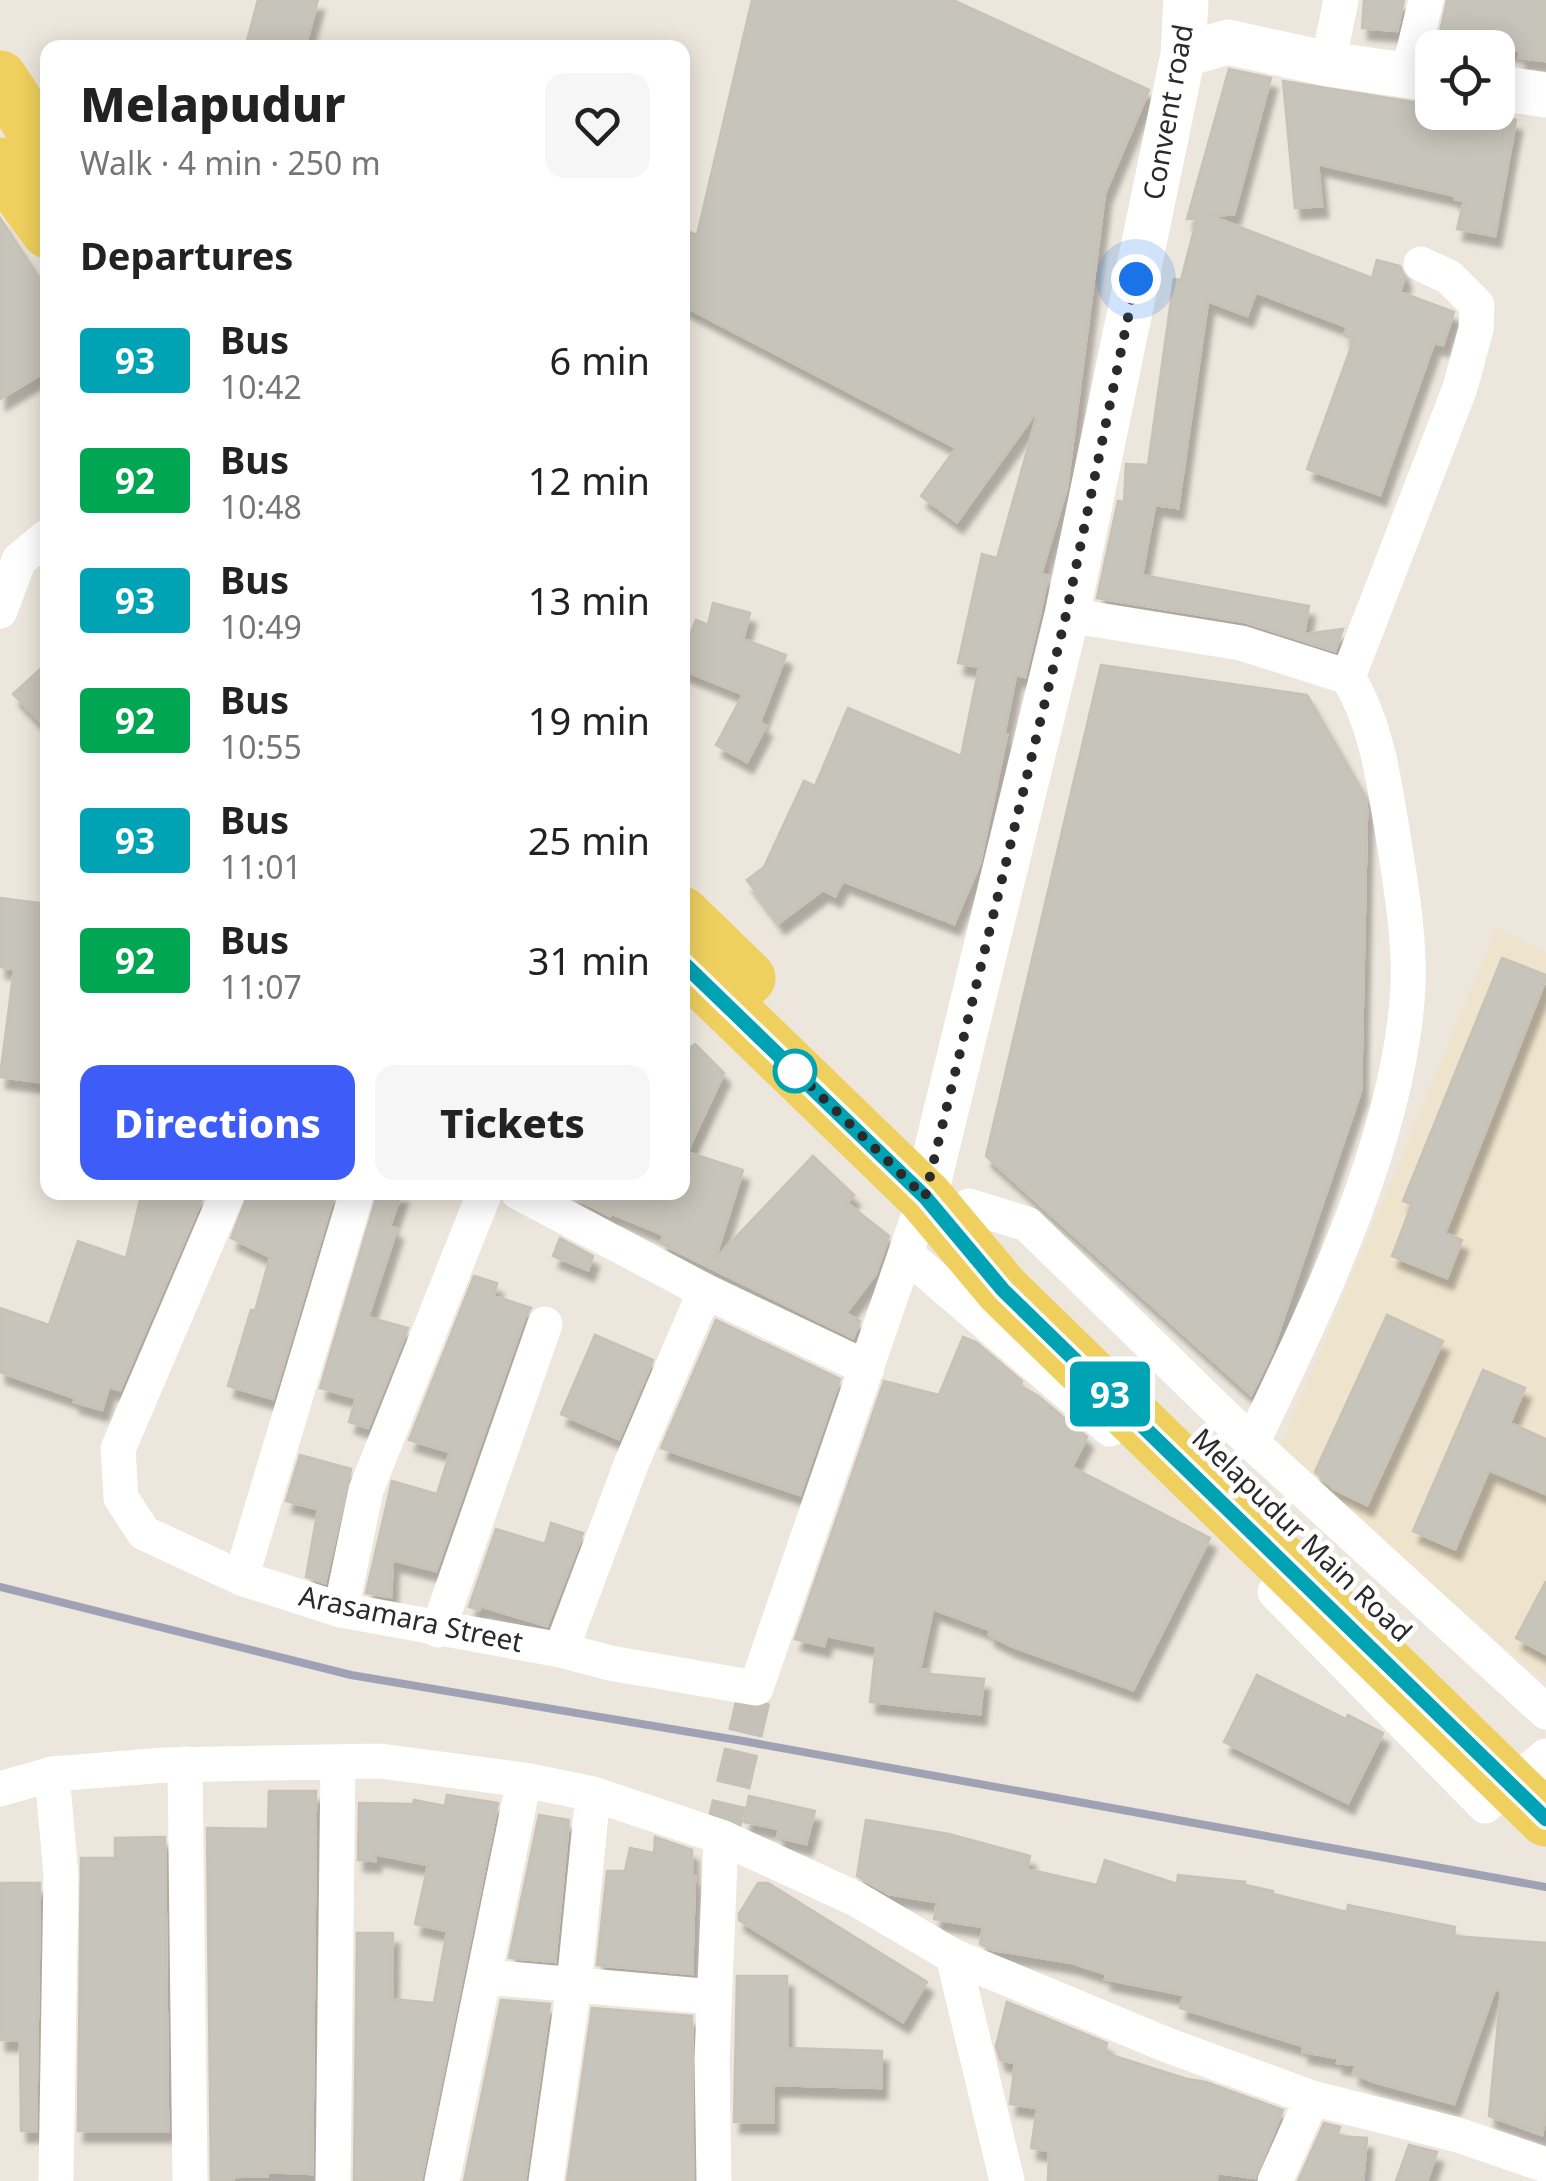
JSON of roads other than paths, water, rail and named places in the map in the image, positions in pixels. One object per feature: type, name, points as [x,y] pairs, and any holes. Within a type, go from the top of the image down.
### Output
[{"type":"main road","points":[[0,78],[40,139]]},
{"type":"main road","points":[[0,165],[40,220]]},
{"type":"main road","name":"Melapudur Main Road","points":[[690,922],[942,1187],[1546,1770]]},
{"type":"main road","name":"Melapudur Main Road","points":[[690,969],[942,1187],[1003,1290],[1546,1819]]},
{"type":"street","name":"Convent road","points":[[942,1187],[1182,55],[1186,0]]},
{"type":"street","points":[[1328,64],[1341,0]]},
{"type":"street","points":[[1424,30],[1426,0]]},
{"type":"street","points":[[1182,55],[1228,42],[1328,64],[1415,76]]},
{"type":"street","points":[[1515,90],[1546,95]]},
{"type":"street","points":[[1348,677],[1460,388],[1476,329],[1477,305],[1450,276],[1422,264]]},
{"type":"street","points":[[0,611],[10,558],[40,541]]},
{"type":"street","points":[[1066,615],[1241,643],[1348,677],[1360,696],[1379,751],[1400,884],[1408,984],[1400,1059],[1346,1234],[1309,1324],[1252,1443]]},
{"type":"street","points":[[533,1200],[705,1291],[866,1368],[906,1254],[942,1187],[1027,1224],[1252,1443],[1546,1712]]},
{"type":"street","name":"Arasamara Street","points":[[225,1200],[118,1448],[121,1498],[144,1533],[241,1578],[341,1610],[756,1688],[866,1368]]},
{"type":"street","points":[[241,1578],[355,1200]]},
{"type":"street","points":[[341,1610],[366,1490],[482,1200]]},
{"type":"street","points":[[906,1254],[1143,1458],[1485,1806],[1546,1756]]},
{"type":"street","points":[[561,1650],[632,1462],[705,1291]]},
{"type":"street","points":[[438,1630],[545,1324]]},
{"type":"street","points":[[0,1789],[52,1774],[184,1764],[380,1761],[524,1780],[594,1794],[720,1837],[856,1898],[952,1956],[1167,2045],[1312,2098],[1458,2135],[1546,2165]]},
{"type":"street","points":[[333,2181],[338,1762]]},
{"type":"street","points":[[184,1764],[190,2181]]},
{"type":"street","points":[[52,1774],[61,1875],[56,2181]]},
{"type":"street","points":[[442,2181],[524,1780]]},
{"type":"street","points":[[546,2181],[574,1985],[594,1794]]},
{"type":"street","points":[[714,2181],[714,1997],[720,1837]]},
{"type":"street","points":[[952,1956],[1007,2181]]},
{"type":"street","points":[[486,1977],[714,1997]]},
{"type":"street","points":[[1275,2181],[1312,2098]]},
{"type":"tunnel","points":[[721,1837],[756,1688]]},
{"type":"railway","points":[[0,1587],[351,1675],[743,1741],[1546,1887]]}]
